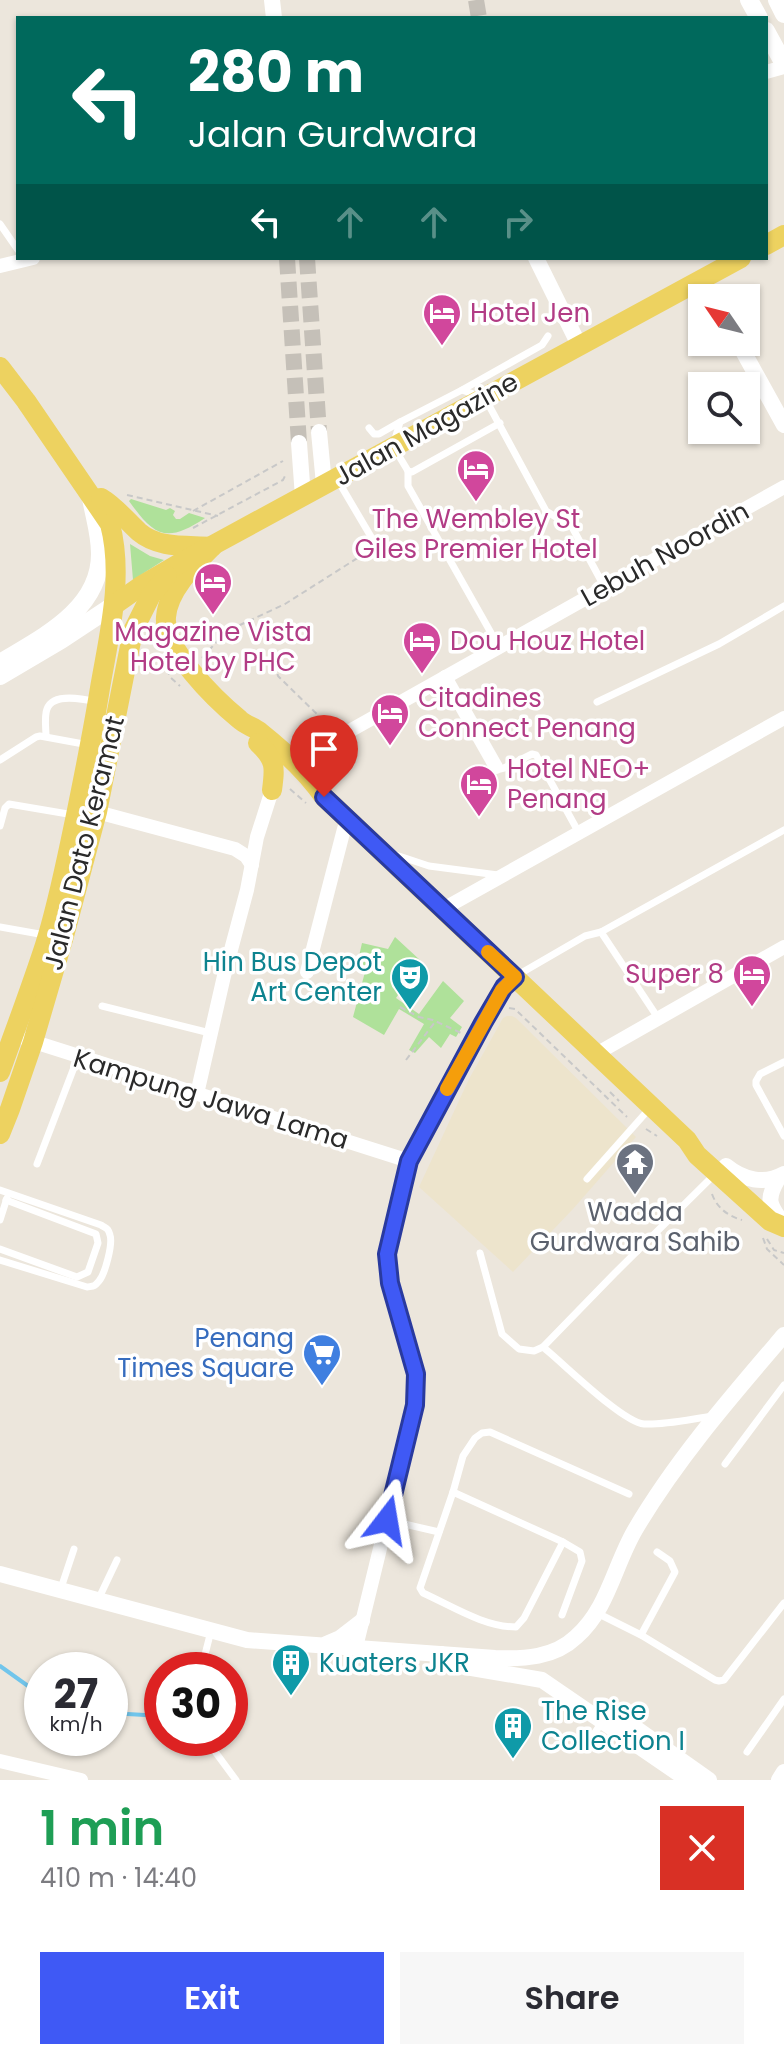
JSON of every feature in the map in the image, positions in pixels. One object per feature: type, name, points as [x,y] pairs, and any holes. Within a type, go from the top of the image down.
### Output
[{"type":"main road","points":[[777,0],[784,14]]},
{"type":"main road","points":[[768,35],[784,65]]},
{"type":"main road","name":"Jalan Magazine","points":[[114,605],[182,562],[737,260]]},
{"type":"main road","points":[[0,367],[90,493],[100,554],[94,586],[85,601],[50,633],[0,663]]},
{"type":"main road","points":[[90,493],[106,501],[141,533],[156,542],[212,547]]},
{"type":"main road","name":"Jalan Dato Keramat","points":[[0,1134],[66,867],[91,745],[114,605],[114,540],[110,524],[90,493]]},
{"type":"main road","points":[[212,547],[189,569],[178,586],[168,609],[166,626],[183,663],[269,753],[275,768],[272,790]]},
{"type":"main road","name":"Jalan Dato Keramat","points":[[0,1070],[23,1039],[64,936],[97,812],[133,631],[151,595],[182,562]]},
{"type":"main road","points":[[0,676],[114,605]]},
{"type":"main road","points":[[241,721],[257,730],[312,778],[324,797]]},
{"type":"main road","points":[[272,790],[296,780],[324,797],[596,1054],[644,1114],[687,1140],[697,1155],[721,1169],[770,1221],[784,1226]]},
{"type":"street","points":[[537,260],[579,345]]},
{"type":"street","points":[[703,278],[706,284]]},
{"type":"street","points":[[746,356],[784,425]]},
{"type":"street","points":[[319,432],[330,481]]},
{"type":"street","points":[[299,443],[303,497]]},
{"type":"street","name":"Lebuh Noordin","points":[[295,763],[784,487]]},
{"type":"street","points":[[445,677],[496,767]]},
{"type":"street","points":[[443,909],[784,718]]},
{"type":"street","points":[[197,1094],[257,837],[272,790]]},
{"type":"street","points":[[97,812],[235,849],[246,856],[252,865]]},
{"type":"street","points":[[307,972],[348,820]]},
{"type":"street","points":[[235,849],[244,847],[257,837]]},
{"type":"street","points":[[596,1054],[784,947]]},
{"type":"street","points":[[356,1647],[415,1405],[416,1374],[390,1283],[387,1254],[409,1161],[504,987],[515,977]]},
{"type":"street","name":"Kampung Jawa Lama","points":[[23,1039],[409,1161]]},
{"type":"street","points":[[721,1169],[747,1179],[781,1176]]},
{"type":"street","points":[[781,1176],[770,1193],[769,1201],[784,1226]]},
{"type":"street","points":[[0,1574],[247,1640],[523,1659],[560,1650],[575,1639],[597,1613],[633,1533],[661,1491],[716,1416],[784,1335]]},
{"type":"street","points":[[324,1645],[340,1638],[362,1621]]},
{"type":"street","points":[[440,1653],[460,1666],[542,1680],[606,1715],[709,1780]]},
{"type":"street","points":[[606,1715],[688,1780]]},
{"type":"street","points":[[0,1761],[81,1780]]},
{"type":"lane","points":[[0,224],[16,245]]},
{"type":"lane","points":[[369,428],[374,434],[379,434],[542,345],[548,336]]},
{"type":"lane","points":[[462,390],[485,398],[546,511],[572,527],[605,588]]},
{"type":"lane","points":[[400,422],[393,446],[410,471],[408,486],[499,647]]},
{"type":"lane","points":[[410,471],[500,423]]},
{"type":"lane","points":[[330,481],[378,549]]},
{"type":"lane","points":[[597,702],[719,644],[784,606]]},
{"type":"lane","points":[[46,736],[47,709],[50,705],[64,698],[98,702]]},
{"type":"lane","points":[[0,760],[36,737],[46,736],[91,745]]},
{"type":"lane","points":[[496,767],[504,768],[532,754],[536,755],[579,833]]},
{"type":"lane","points":[[0,826],[9,804],[76,816]]},
{"type":"lane","points":[[515,977],[585,936],[601,932],[784,830]]},
{"type":"lane","points":[[380,849],[429,866],[503,875]]},
{"type":"lane","points":[[0,927],[48,936]]},
{"type":"lane","points":[[601,932],[658,1018]]},
{"type":"lane","points":[[102,1006],[213,1034]]},
{"type":"lane","points":[[37,1164],[78,1057]]},
{"type":"lane","points":[[784,1062],[760,1074],[756,1085],[784,1136]]},
{"type":"lane","points":[[587,1179],[644,1114]]},
{"type":"lane","points":[[480,1253],[502,1334],[519,1349],[534,1351],[543,1347],[721,1169]]},
{"type":"lane","points":[[0,1220],[5,1194]]},
{"type":"lane","points":[[0,1249],[77,1277],[88,1272],[98,1243],[96,1234],[5,1194]]},
{"type":"lane","points":[[0,1260],[87,1287],[94,1286],[104,1272],[111,1240],[107,1228],[101,1225],[5,1194]]},
{"type":"lane","points":[[543,1347],[636,1422],[647,1424],[716,1416]]},
{"type":"lane","points":[[725,1464],[784,1385]]},
{"type":"lane","points":[[563,1542],[516,1627],[489,1623],[423,1593],[420,1588],[463,1456],[482,1433],[490,1432],[629,1494]]},
{"type":"lane","points":[[453,1492],[580,1552],[583,1556],[562,1615]]},
{"type":"lane","points":[[387,1520],[439,1532]]},
{"type":"lane","points":[[61,1590],[74,1549]]},
{"type":"lane","points":[[641,1635],[675,1572],[670,1561],[657,1552]]},
{"type":"lane","points":[[98,1600],[117,1560]]},
{"type":"lane","points":[[597,1613],[719,1681],[724,1680],[784,1603]]},
{"type":"lane","points":[[206,1652],[211,1631]]},
{"type":"lane","points":[[747,1752],[784,1699]]},
{"type":"lane","points":[[588,1743],[606,1715]]},
{"type":"lane","points":[[218,1756],[236,1780]]},
{"type":"path","points":[[193,511],[288,459],[283,480],[193,528]]},
{"type":"path","points":[[118,493],[218,516]]},
{"type":"path","points":[[199,661],[219,639],[240,625],[285,604],[378,549]]},
{"type":"path","points":[[283,656],[276,668],[278,676],[323,720],[336,738]]},
{"type":"path","points":[[494,1005],[515,1009],[628,1117],[644,1114],[660,1138]]},
{"type":"path","points":[[400,1007],[455,1029],[473,1041]]},
{"type":"path","points":[[406,1060],[436,1021]]},
{"type":"shaded area","points":[[507,1016],[516,1018],[636,1137],[513,1272],[419,1187],[469,1079]]},
{"type":"green space","points":[[131,499],[166,510],[170,508],[175,511],[173,515],[176,519],[189,513],[205,518],[180,531],[162,532],[146,522],[129,501]]},
{"type":"green space","points":[[130,544],[150,556],[164,560],[133,580]]},
{"type":"green space","points":[[395,937],[421,961],[396,998],[419,1014],[443,981],[464,1001],[450,1018],[462,1027],[456,1037],[450,1034],[441,1048],[429,1037],[415,1053],[409,1050],[424,1024],[399,1009],[384,1035],[353,1017],[365,972],[356,969],[362,943],[388,949]]},
{"type":"waterway","points":[[0,1666],[24,1683]]},
{"type":"waterway","points":[[128,1714],[144,1715]]},
{"type":"tunnel","points":[[476,0],[479,16]]},
{"type":"tunnel","points":[[287,260],[299,443]]},
{"type":"tunnel","points":[[307,260],[319,432]]},
{"type":"slow traffic","points":[[447,1089],[502,990],[515,977],[488,952]]},
{"type":"place","name":"Hotel Jen","points":[[442,347]]},
{"type":"place","name":"The Wembley St Giles Premier Hotel","points":[[476,503]]},
{"type":"place","name":"Magazine Vista Hotel by PHC","points":[[213,616]]},
{"type":"place","name":"Dou Houz Hotel","points":[[422,675]]},
{"type":"place","name":"Citadines Connect Penang","points":[[390,747]]},
{"type":"place","name":"Hotel NEO+ Penang","points":[[479,818]]},
{"type":"place","name":"Super 8","points":[[752,1008]]},
{"type":"place","name":"Hin Bus Depot Art Center","points":[[410,1011]]},
{"type":"place","name":"Wadda Gurdwara Sahib","points":[[635,1196]]},
{"type":"place","name":"Penang Times Square","points":[[322,1387]]},
{"type":"place","name":"Kuaters JKR","points":[[291,1697]]},
{"type":"place","name":"The Rise Collection I","points":[[513,1760]]},
{"type":"route","points":[[324,797],[515,977],[504,987],[483,1023],[409,1161],[387,1254],[390,1283],[416,1374],[415,1405],[387,1520]]}]
